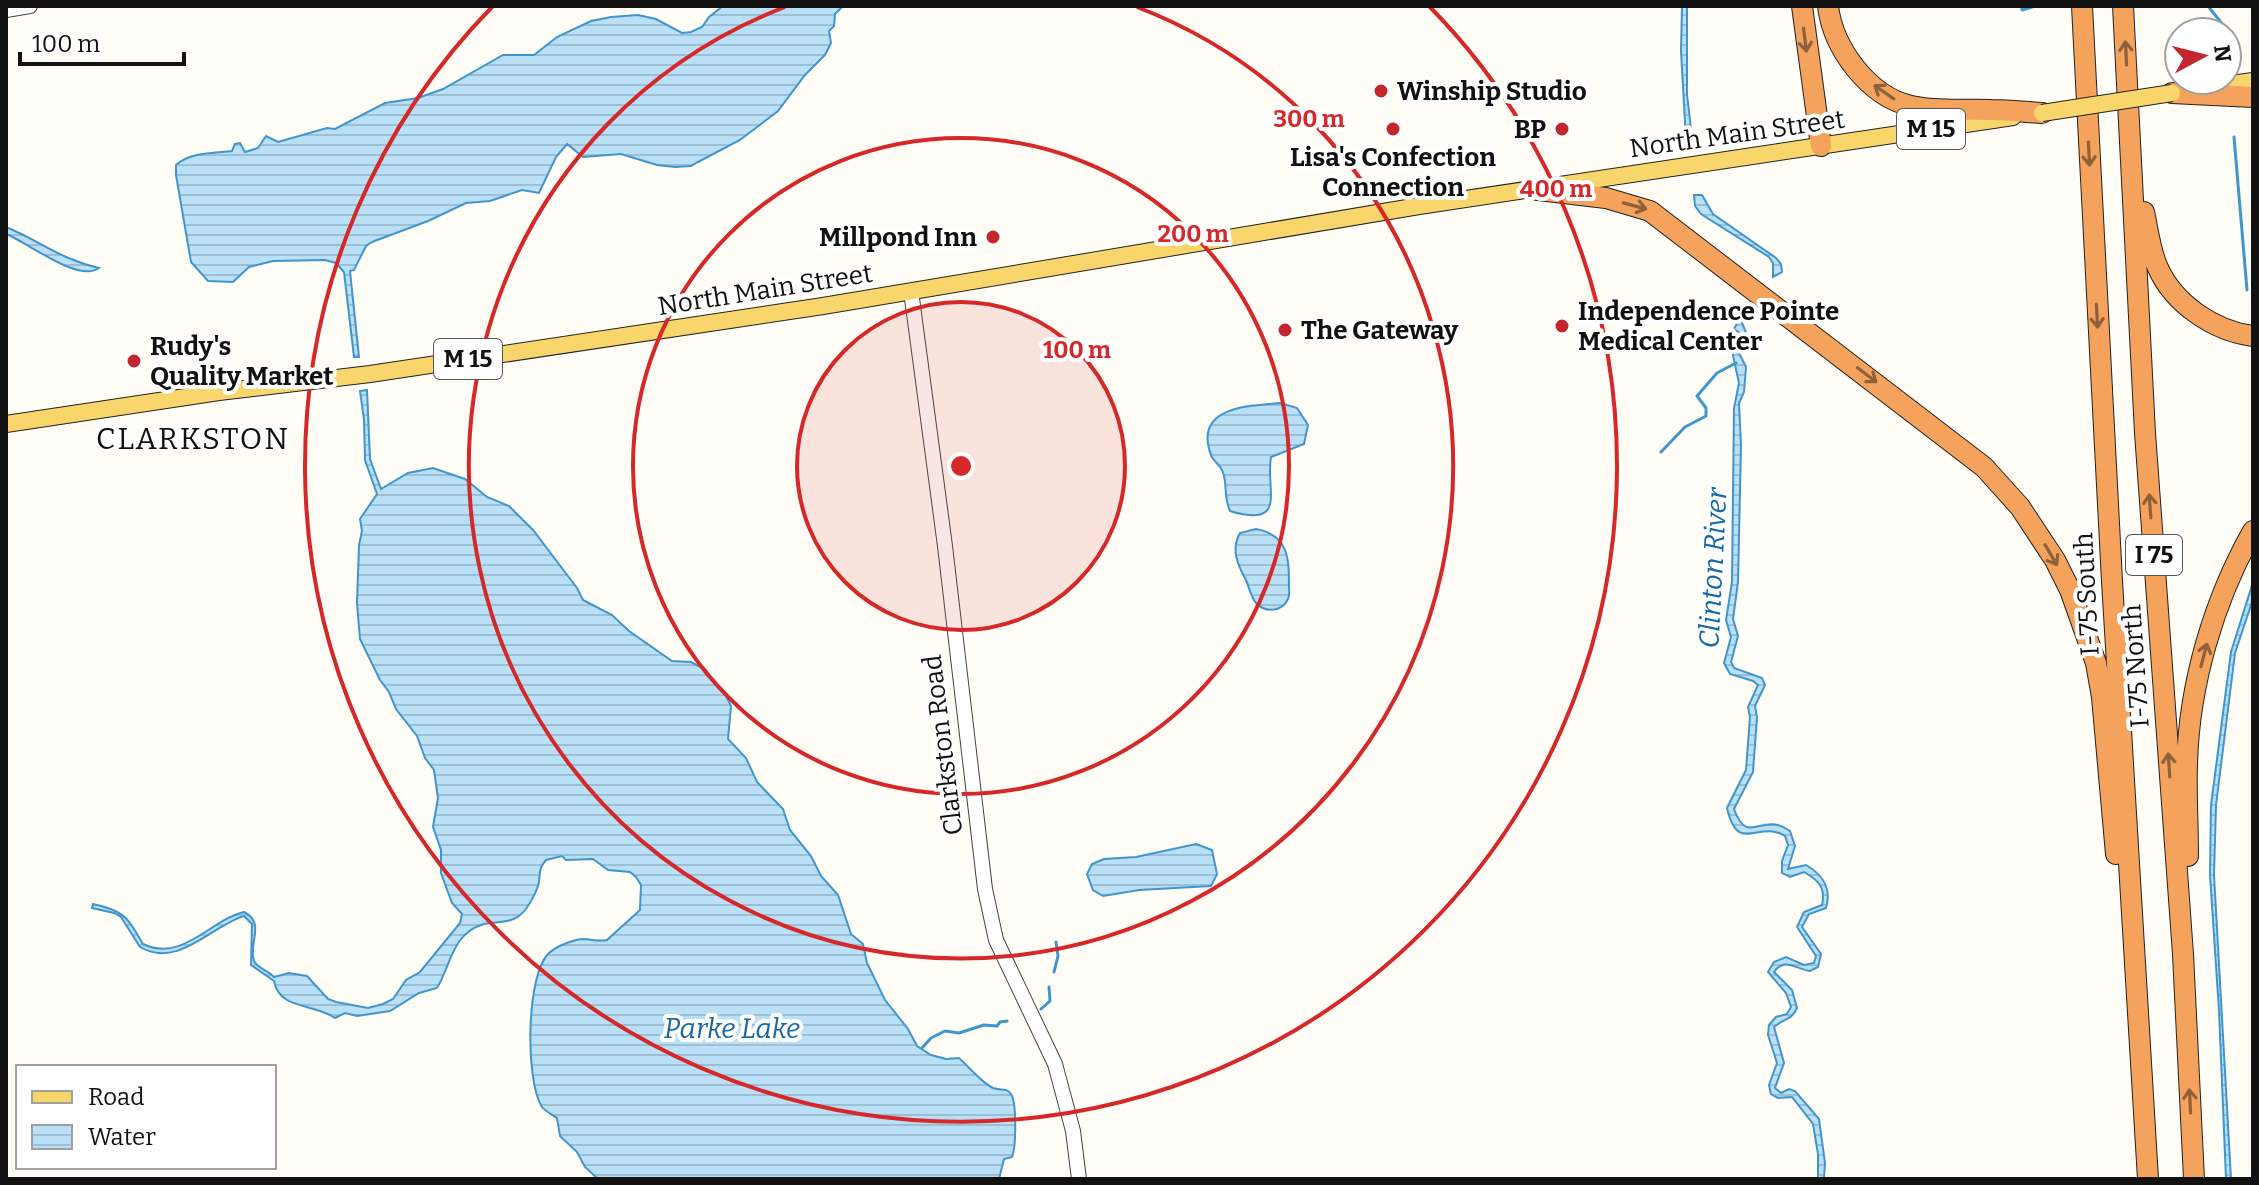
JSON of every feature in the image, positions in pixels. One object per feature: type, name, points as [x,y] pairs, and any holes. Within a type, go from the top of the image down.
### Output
[{"type":"highway","points":[[1802,6],[1821,146]]},
{"type":"highway","points":[[1828,6],[1833,31],[1856,69],[1893,100],[1911,106],[1942,109],[2042,113]]},
{"type":"highway","points":[[2068,6],[2086,76]]},
{"type":"highway","name":"I-75 South","points":[[2082,6],[2148,1179]]},
{"type":"highway","name":"I-75 North","points":[[2123,6],[2145,433],[2183,954],[2194,1179]]},
{"type":"highway","points":[[2233,96],[2253,97]]},
{"type":"highway","points":[[2132,155],[2157,266],[2168,285],[2180,300],[2214,324],[2253,336]]},
{"type":"highway","points":[[1530,189],[1606,198],[1650,211],[1984,467],[2020,507],[2055,560],[2070,590],[2096,663],[2102,697],[2111,814],[2137,1004]]},
{"type":"highway","points":[[2183,954],[2190,939],[2187,764],[2190,725],[2201,665],[2218,607],[2253,531]]},
{"type":"main road","name":"M 15","points":[[2042,113],[2163,94]]},
{"type":"main road","name":"North Main Street","points":[[6,424],[205,394],[370,374],[911,291],[1247,233],[2042,113]]},
{"type":"street","points":[[6,10],[30,6]]},
{"type":"street","name":"Clarkston Road","points":[[911,291],[925,383],[987,902],[996,940],[1055,1064],[1073,1131],[1079,1179]]},
{"type":"water","points":[[723,6],[843,6],[835,14],[834,26],[829,31],[831,43],[825,55],[805,75],[778,111],[740,140],[691,166],[657,165],[621,154],[583,157],[567,144],[556,157],[539,193],[522,190],[490,201],[466,203],[366,246],[354,270],[350,271],[359,357],[354,357],[344,272],[336,263],[325,260],[273,261],[249,267],[233,282],[208,281],[191,262],[176,175],[176,165],[188,158],[232,151],[235,144],[240,143],[245,152],[258,148],[266,136],[278,142],[327,128],[335,129],[385,103],[418,98],[443,89],[503,55],[534,55],[557,37],[591,21],[638,15],[656,19],[682,33],[691,32],[702,27]]},
{"type":"water","points":[[1682,6],[1687,6],[1687,94],[1692,138],[1686,140],[1681,51]]},
{"type":"water","points":[[1694,195],[1702,195],[1713,214],[1776,258],[1782,272],[1773,277],[1773,263],[1769,257],[1701,214],[1695,206]]},
{"type":"water","points":[[6,227],[62,255],[99,268],[90,271],[66,266],[6,234]]},
{"type":"water","points":[[1740,318],[1747,335],[1738,351],[1746,367],[1744,392],[1739,403],[1738,582],[1733,619],[1738,636],[1731,662],[1734,668],[1762,678],[1765,685],[1755,706],[1753,772],[1734,809],[1739,820],[1750,828],[1771,824],[1790,831],[1795,846],[1788,869],[1806,865],[1817,873],[1827,888],[1826,908],[1809,914],[1802,927],[1821,954],[1818,967],[1810,971],[1782,965],[1774,972],[1792,990],[1797,1008],[1790,1017],[1774,1027],[1784,1063],[1775,1088],[1781,1093],[1789,1089],[1795,1091],[1819,1119],[1824,1179],[1818,1179],[1813,1124],[1792,1097],[1778,1098],[1771,1094],[1769,1085],[1777,1063],[1768,1035],[1769,1025],[1776,1017],[1787,1014],[1791,1007],[1786,993],[1768,972],[1774,962],[1786,957],[1804,965],[1814,963],[1816,956],[1797,927],[1804,912],[1822,905],[1822,889],[1804,872],[1790,877],[1782,873],[1782,861],[1788,845],[1785,836],[1767,831],[1743,833],[1737,830],[1727,808],[1746,770],[1748,707],[1758,685],[1730,674],[1724,663],[1731,637],[1726,620],[1732,582],[1734,408],[1739,383],[1732,351],[1741,334],[1734,329]]},
{"type":"water","name":"Parke Lake","points":[[367,390],[370,459],[381,489],[408,473],[433,468],[465,479],[487,497],[509,506],[533,530],[583,600],[612,615],[672,661],[691,662],[706,670],[723,690],[731,706],[728,739],[746,758],[757,782],[783,809],[790,830],[838,895],[851,934],[863,944],[867,963],[885,1000],[917,1046],[931,1055],[959,1058],[989,1085],[1011,1094],[1015,1115],[1013,1152],[1012,1157],[1004,1159],[999,1179],[598,1179],[560,1136],[557,1118],[542,1107],[536,1094],[530,1028],[536,982],[549,953],[570,942],[607,940],[640,910],[641,885],[636,877],[630,872],[608,870],[593,859],[566,860],[562,856],[546,860],[536,891],[523,913],[512,920],[473,928],[459,942],[437,988],[419,993],[390,1011],[357,1016],[345,1013],[335,1018],[283,997],[274,981],[251,965],[252,924],[244,916],[194,944],[168,953],[140,947],[121,917],[92,908],[93,904],[119,913],[129,921],[143,944],[157,948],[183,944],[231,916],[244,912],[254,922],[253,954],[258,966],[274,977],[289,973],[307,976],[328,999],[368,1008],[393,999],[406,980],[420,972],[460,923],[462,914],[452,903],[441,873],[441,850],[433,827],[438,798],[434,770],[425,758],[417,736],[396,709],[360,639],[357,603],[362,531],[360,519],[377,494],[365,460],[360,391]]},
{"type":"water","points":[[1280,403],[1297,408],[1308,425],[1304,444],[1271,457],[1271,492],[1267,510],[1260,515],[1230,511],[1224,475],[1211,455],[1208,439],[1210,427],[1227,412]]},
{"type":"water","points":[[1256,529],[1275,537],[1285,550],[1289,596],[1278,609],[1264,608],[1256,603],[1238,562],[1236,545],[1240,533]]},
{"type":"water","points":[[2253,582],[2253,599],[2235,653],[2216,805],[2214,875],[2231,1179],[2226,1179],[2210,875],[2211,805],[2231,652]]},
{"type":"water","points":[[1196,844],[1212,850],[1217,874],[1211,886],[1139,890],[1103,896],[1093,890],[1087,874],[1092,864],[1104,859],[1136,857]]},
{"type":"waterway","points":[[2022,6],[2022,10],[2035,6]]},
{"type":"waterway","points":[[2208,6],[2216,16]]},
{"type":"waterway","points":[[2234,137],[2247,290]]},
{"type":"waterway","points":[[1661,452],[1685,427],[1706,416],[1706,408],[1697,396],[1717,373],[1736,363]]},
{"type":"waterway","points":[[1054,972],[1058,956],[1056,942]]},
{"type":"waterway","points":[[1041,1009],[1050,1001],[1049,987]]},
{"type":"waterway","points":[[922,1048],[931,1038],[945,1031],[959,1033],[984,1025],[997,1026],[1007,1021]]},
{"type":"place","name":"Winship Studio","points":[[1381,91]]},
{"type":"place","name":"Lisa's Confection Connection","points":[[1393,129]]},
{"type":"place","name":"BP","points":[[1562,129]]},
{"type":"place","name":"Millpond Inn","points":[[993,237]]},
{"type":"place","name":"Independence Pointe Medical Center","points":[[1562,326]]},
{"type":"place","name":"The Gateway","points":[[1285,330]]},
{"type":"place","name":"Rudy's Quality Market","points":[[134,361]]},
{"type":"district","name":"CLARKSTON","points":[[193,439]]},
{"type":"water label","name":"Clinton River","points":[[1713,568]]}]
